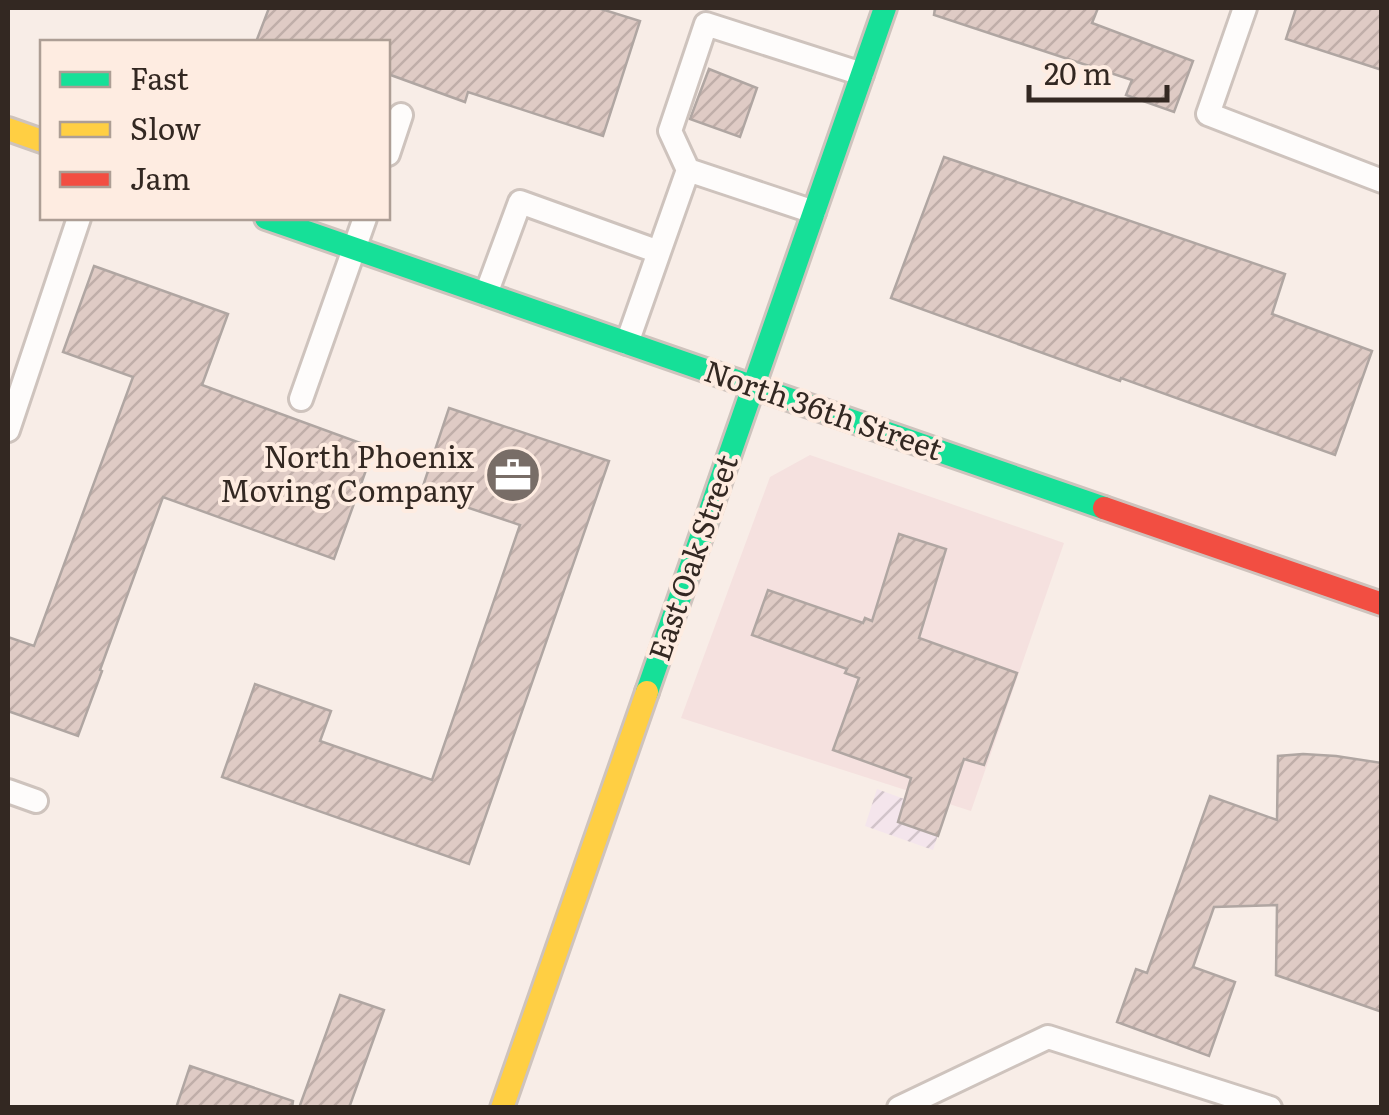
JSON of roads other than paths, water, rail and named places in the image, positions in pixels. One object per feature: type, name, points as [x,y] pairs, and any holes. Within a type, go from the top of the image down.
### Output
[{"type":"main road","name":"East Oak Street","points":[[502,1108],[885,8]]},
{"type":"main road","points":[[8,128],[40,140]]},
{"type":"main road","name":"North 36th Street","points":[[272,220],[1382,604]]},
{"type":"lane","points":[[1245,8],[1208,114],[1382,181]]},
{"type":"lane","points":[[627,343],[688,170],[670,131],[709,16],[862,74]]},
{"type":"lane","points":[[390,148],[401,115]]},
{"type":"lane","points":[[688,170],[814,212]]},
{"type":"lane","points":[[486,294],[520,202],[659,252]]},
{"type":"lane","points":[[8,430],[78,220]]},
{"type":"lane","points":[[301,399],[364,220]]},
{"type":"lane","points":[[8,791],[36,801]]},
{"type":"lane","points":[[899,1108],[1048,1037],[1270,1108]]},
{"type":"place","name":"North Phoenix Moving Company","points":[[513,475]]}]
